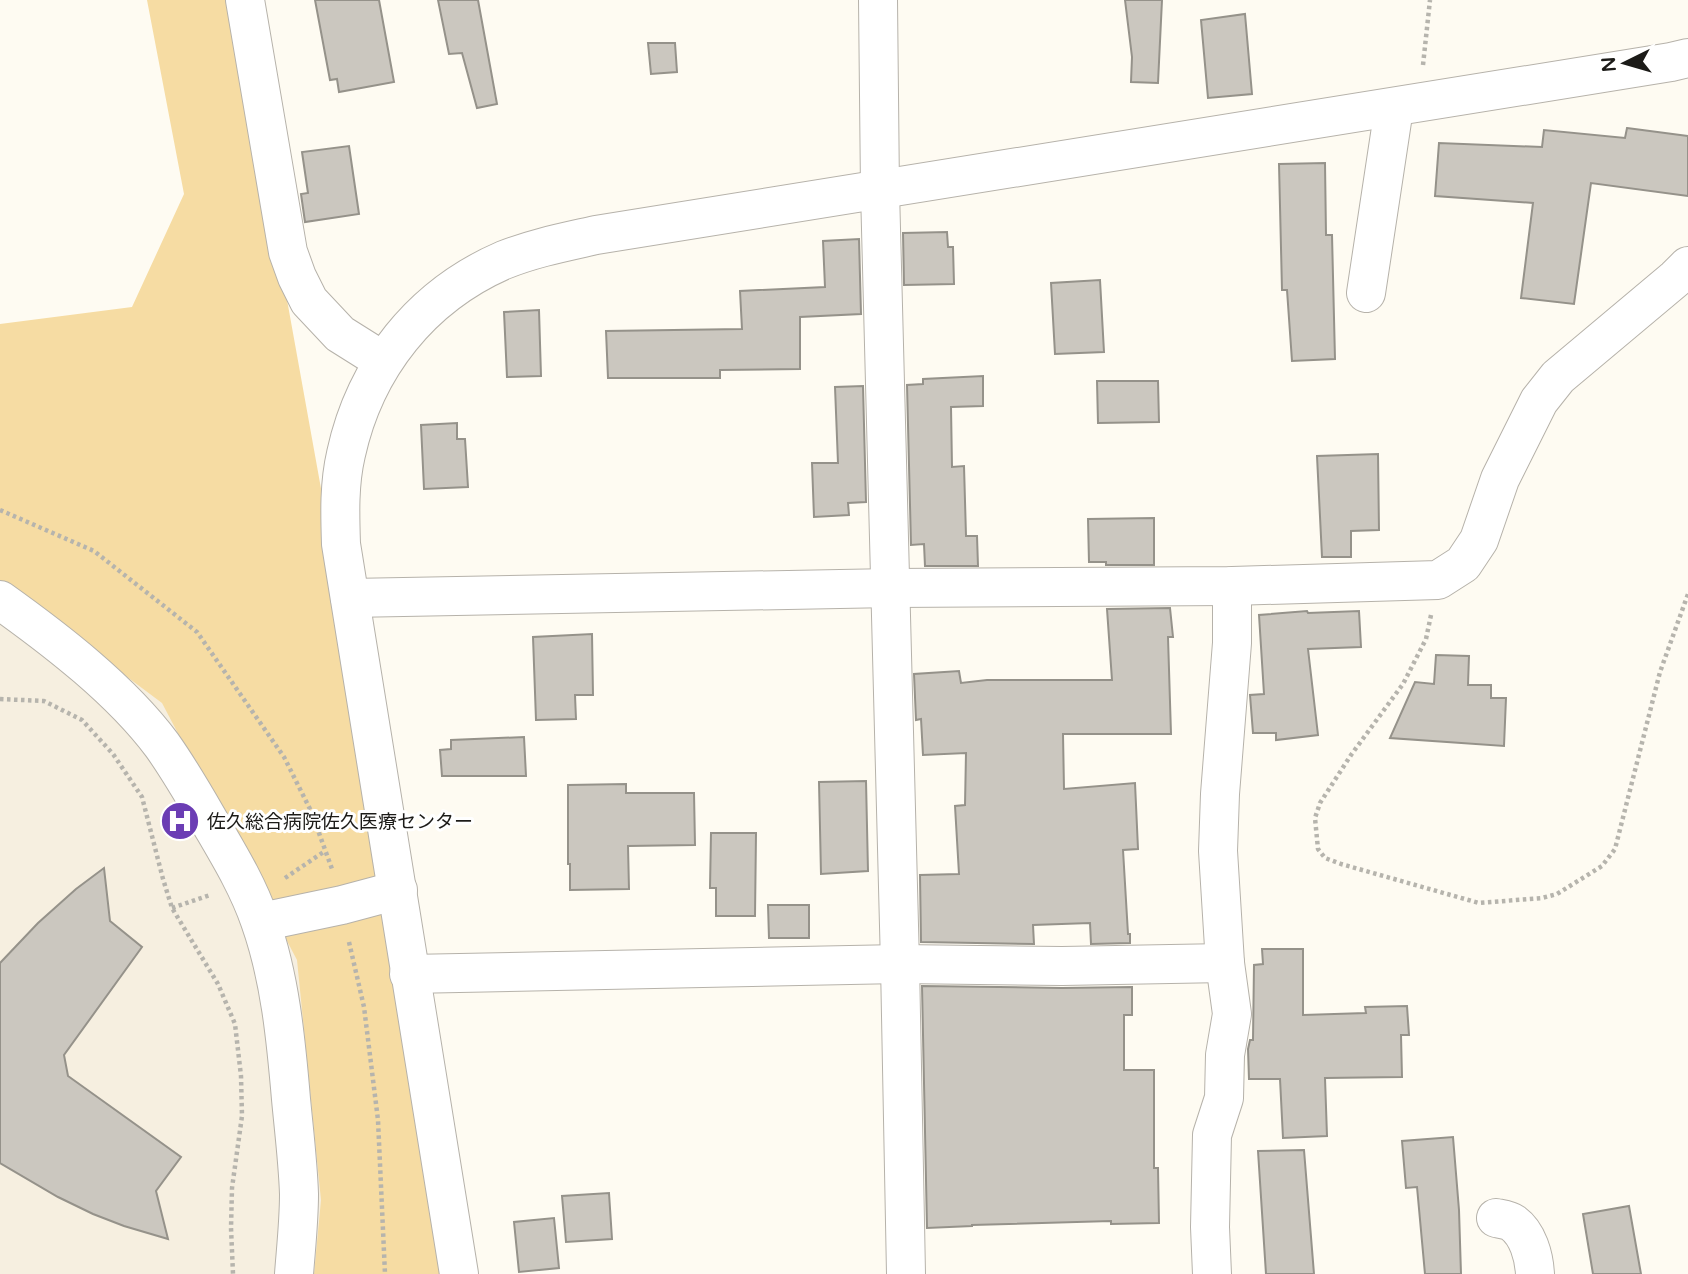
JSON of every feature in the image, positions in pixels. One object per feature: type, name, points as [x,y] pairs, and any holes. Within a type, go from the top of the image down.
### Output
[{"type":"street","points":[[245,0],[288,252],[297,277],[309,301],[340,334],[383,362]]},
{"type":"street","points":[[878,0],[880,190],[892,588],[906,1274]]},
{"type":"street","points":[[459,1274],[341,544],[340,505],[345,456],[355,422],[368,387],[383,362],[422,314],[476,275],[504,260],[547,245],[1688,58]]},
{"type":"street","points":[[1366,293],[1406,106]]},
{"type":"street","points":[[350,598],[892,588],[1232,586],[1437,580],[1463,564],[1479,540],[1500,480],[1539,401],[1559,377],[1688,266]]},
{"type":"street","points":[[1212,1274],[1212,1135],[1224,1098],[1225,1055],[1232,1014],[1225,963],[1219,839],[1232,643],[1232,586]]},
{"type":"street","points":[[0,600],[82,663],[123,701],[161,743],[236,869],[261,922],[281,1004],[287,1052],[299,1195],[293,1274]]},
{"type":"street","points":[[261,922],[398,890]]},
{"type":"street","points":[[410,974],[901,964],[1062,966],[1225,963]]},
{"type":"street","points":[[1496,1218],[1512,1222],[1526,1238],[1535,1274]]},
{"type":"path","points":[[1406,106],[1430,0]]},
{"type":"path","points":[[0,510],[94,551],[197,632],[284,757],[311,811],[332,870]]},
{"type":"path","points":[[1437,580],[1426,639],[1403,684],[1320,803],[1315,818],[1318,849],[1325,858],[1341,864],[1479,903],[1542,898],[1557,894],[1602,866],[1615,849],[1660,673],[1688,594]]},
{"type":"path","points":[[0,699],[44,701],[82,720],[113,754],[142,797],[172,908],[218,984],[235,1024],[242,1076],[242,1116],[232,1188],[233,1274]]},
{"type":"path","points":[[275,884],[325,851]]},
{"type":"path","points":[[172,908],[214,894]]},
{"type":"path","points":[[347,934],[364,1007],[377,1120],[385,1274]]},
{"type":"shaded area","points":[[147,0],[233,0],[322,494],[445,1274],[314,1274],[321,1200],[297,960],[162,703],[0,582],[0,324],[132,307],[184,194]]},
{"type":"shaded area","name":"佐久総合病院佐久医療センター","points":[[276,319],[438,1274],[0,1274],[0,367]]},
{"type":"building","points":[[315,0],[379,0],[394,82],[339,92],[337,79],[330,80]]},
{"type":"building","points":[[438,0],[478,0],[497,104],[477,108],[462,53],[449,54]]},
{"type":"building","points":[[1125,0],[1162,0],[1158,83],[1131,82],[1132,57]]},
{"type":"building","points":[[1245,14],[1252,94],[1208,98],[1201,20]]},
{"type":"building","points":[[648,43],[675,43],[677,72],[651,74]]},
{"type":"building","points":[[1627,128],[1688,136],[1688,196],[1591,183],[1574,304],[1521,298],[1533,203],[1435,196],[1439,143],[1542,147],[1544,130],[1625,138]]},
{"type":"building","points":[[349,146],[359,214],[305,222],[301,194],[308,193],[302,152]]},
{"type":"building","points":[[1325,163],[1326,235],[1332,235],[1335,359],[1292,361],[1287,290],[1282,290],[1279,164]]},
{"type":"building","points":[[947,232],[948,247],[953,247],[954,284],[904,285],[903,233]]},
{"type":"building","points":[[859,239],[861,314],[800,317],[800,369],[720,370],[720,378],[608,378],[606,331],[742,329],[740,291],[825,287],[823,241]]},
{"type":"building","points":[[1100,280],[1104,352],[1055,354],[1051,283]]},
{"type":"building","points":[[539,310],[541,376],[507,377],[504,312]]},
{"type":"building","points":[[983,376],[983,406],[951,407],[952,467],[964,466],[966,536],[977,536],[978,566],[925,566],[924,544],[911,545],[907,385],[923,384],[923,379]]},
{"type":"building","points":[[1097,381],[1158,381],[1159,422],[1098,423]]},
{"type":"building","points":[[863,386],[866,502],[848,503],[849,515],[814,517],[812,463],[838,463],[835,387]]},
{"type":"building","points":[[457,423],[457,439],[465,439],[468,487],[424,489],[421,425]]},
{"type":"building","points":[[1378,454],[1379,530],[1351,531],[1351,557],[1322,557],[1317,456]]},
{"type":"building","points":[[1154,518],[1154,565],[1106,565],[1106,562],[1089,562],[1088,519]]},
{"type":"building","points":[[1170,608],[1173,637],[1168,637],[1171,734],[1063,734],[1064,789],[1135,783],[1138,849],[1123,850],[1130,943],[1091,944],[1090,923],[1033,925],[1034,944],[921,942],[920,875],[959,874],[955,806],[965,805],[966,753],[923,755],[921,719],[916,720],[914,674],[959,671],[961,683],[987,680],[1112,680],[1107,609]]},
{"type":"building","points":[[1359,611],[1361,647],[1308,649],[1318,735],[1276,740],[1276,733],[1253,733],[1250,695],[1264,694],[1259,615]]},
{"type":"building","points":[[592,634],[593,695],[575,695],[576,719],[536,720],[533,637]]},
{"type":"building","points":[[1436,655],[1469,656],[1468,685],[1491,685],[1491,698],[1506,698],[1504,746],[1390,738],[1415,682],[1434,684]]},
{"type":"building","points":[[524,737],[526,776],[442,776],[440,750],[451,749],[451,740]]},
{"type":"building","points":[[866,781],[868,871],[821,874],[819,782]]},
{"type":"building","points":[[626,784],[626,793],[694,793],[695,845],[628,846],[629,889],[570,890],[568,785]]},
{"type":"building","points":[[711,833],[756,833],[755,916],[716,916],[716,888],[710,888]]},
{"type":"building","points":[[104,868],[110,921],[142,947],[64,1055],[68,1076],[181,1157],[156,1191],[168,1239],[93,1214],[0,1163],[0,963],[38,923]]},
{"type":"building","points":[[768,905],[809,905],[809,938],[769,938]]},
{"type":"building","points":[[1262,949],[1303,949],[1303,1015],[1366,1013],[1365,1007],[1407,1006],[1409,1035],[1401,1035],[1402,1077],[1325,1078],[1327,1136],[1283,1138],[1280,1079],[1249,1079],[1248,1049],[1250,1040],[1253,1040],[1254,965],[1263,964]]},
{"type":"building","points":[[922,986],[1132,987],[1132,1015],[1124,1015],[1124,1070],[1154,1070],[1154,1168],[1158,1168],[1159,1223],[1111,1224],[1111,1221],[927,1228]]},
{"type":"building","points":[[1453,1137],[1461,1274],[1425,1274],[1417,1187],[1406,1188],[1402,1141]]},
{"type":"building","points":[[1304,1150],[1314,1274],[1266,1274],[1258,1151]]},
{"type":"building","points":[[609,1193],[612,1239],[566,1242],[562,1196]]},
{"type":"building","points":[[1629,1206],[1641,1274],[1593,1274],[1583,1214]]},
{"type":"building","points":[[554,1218],[559,1268],[519,1272],[514,1222]]},
{"type":"place","name":"佐久総合病院佐久医療センター","points":[[180,821]]}]
